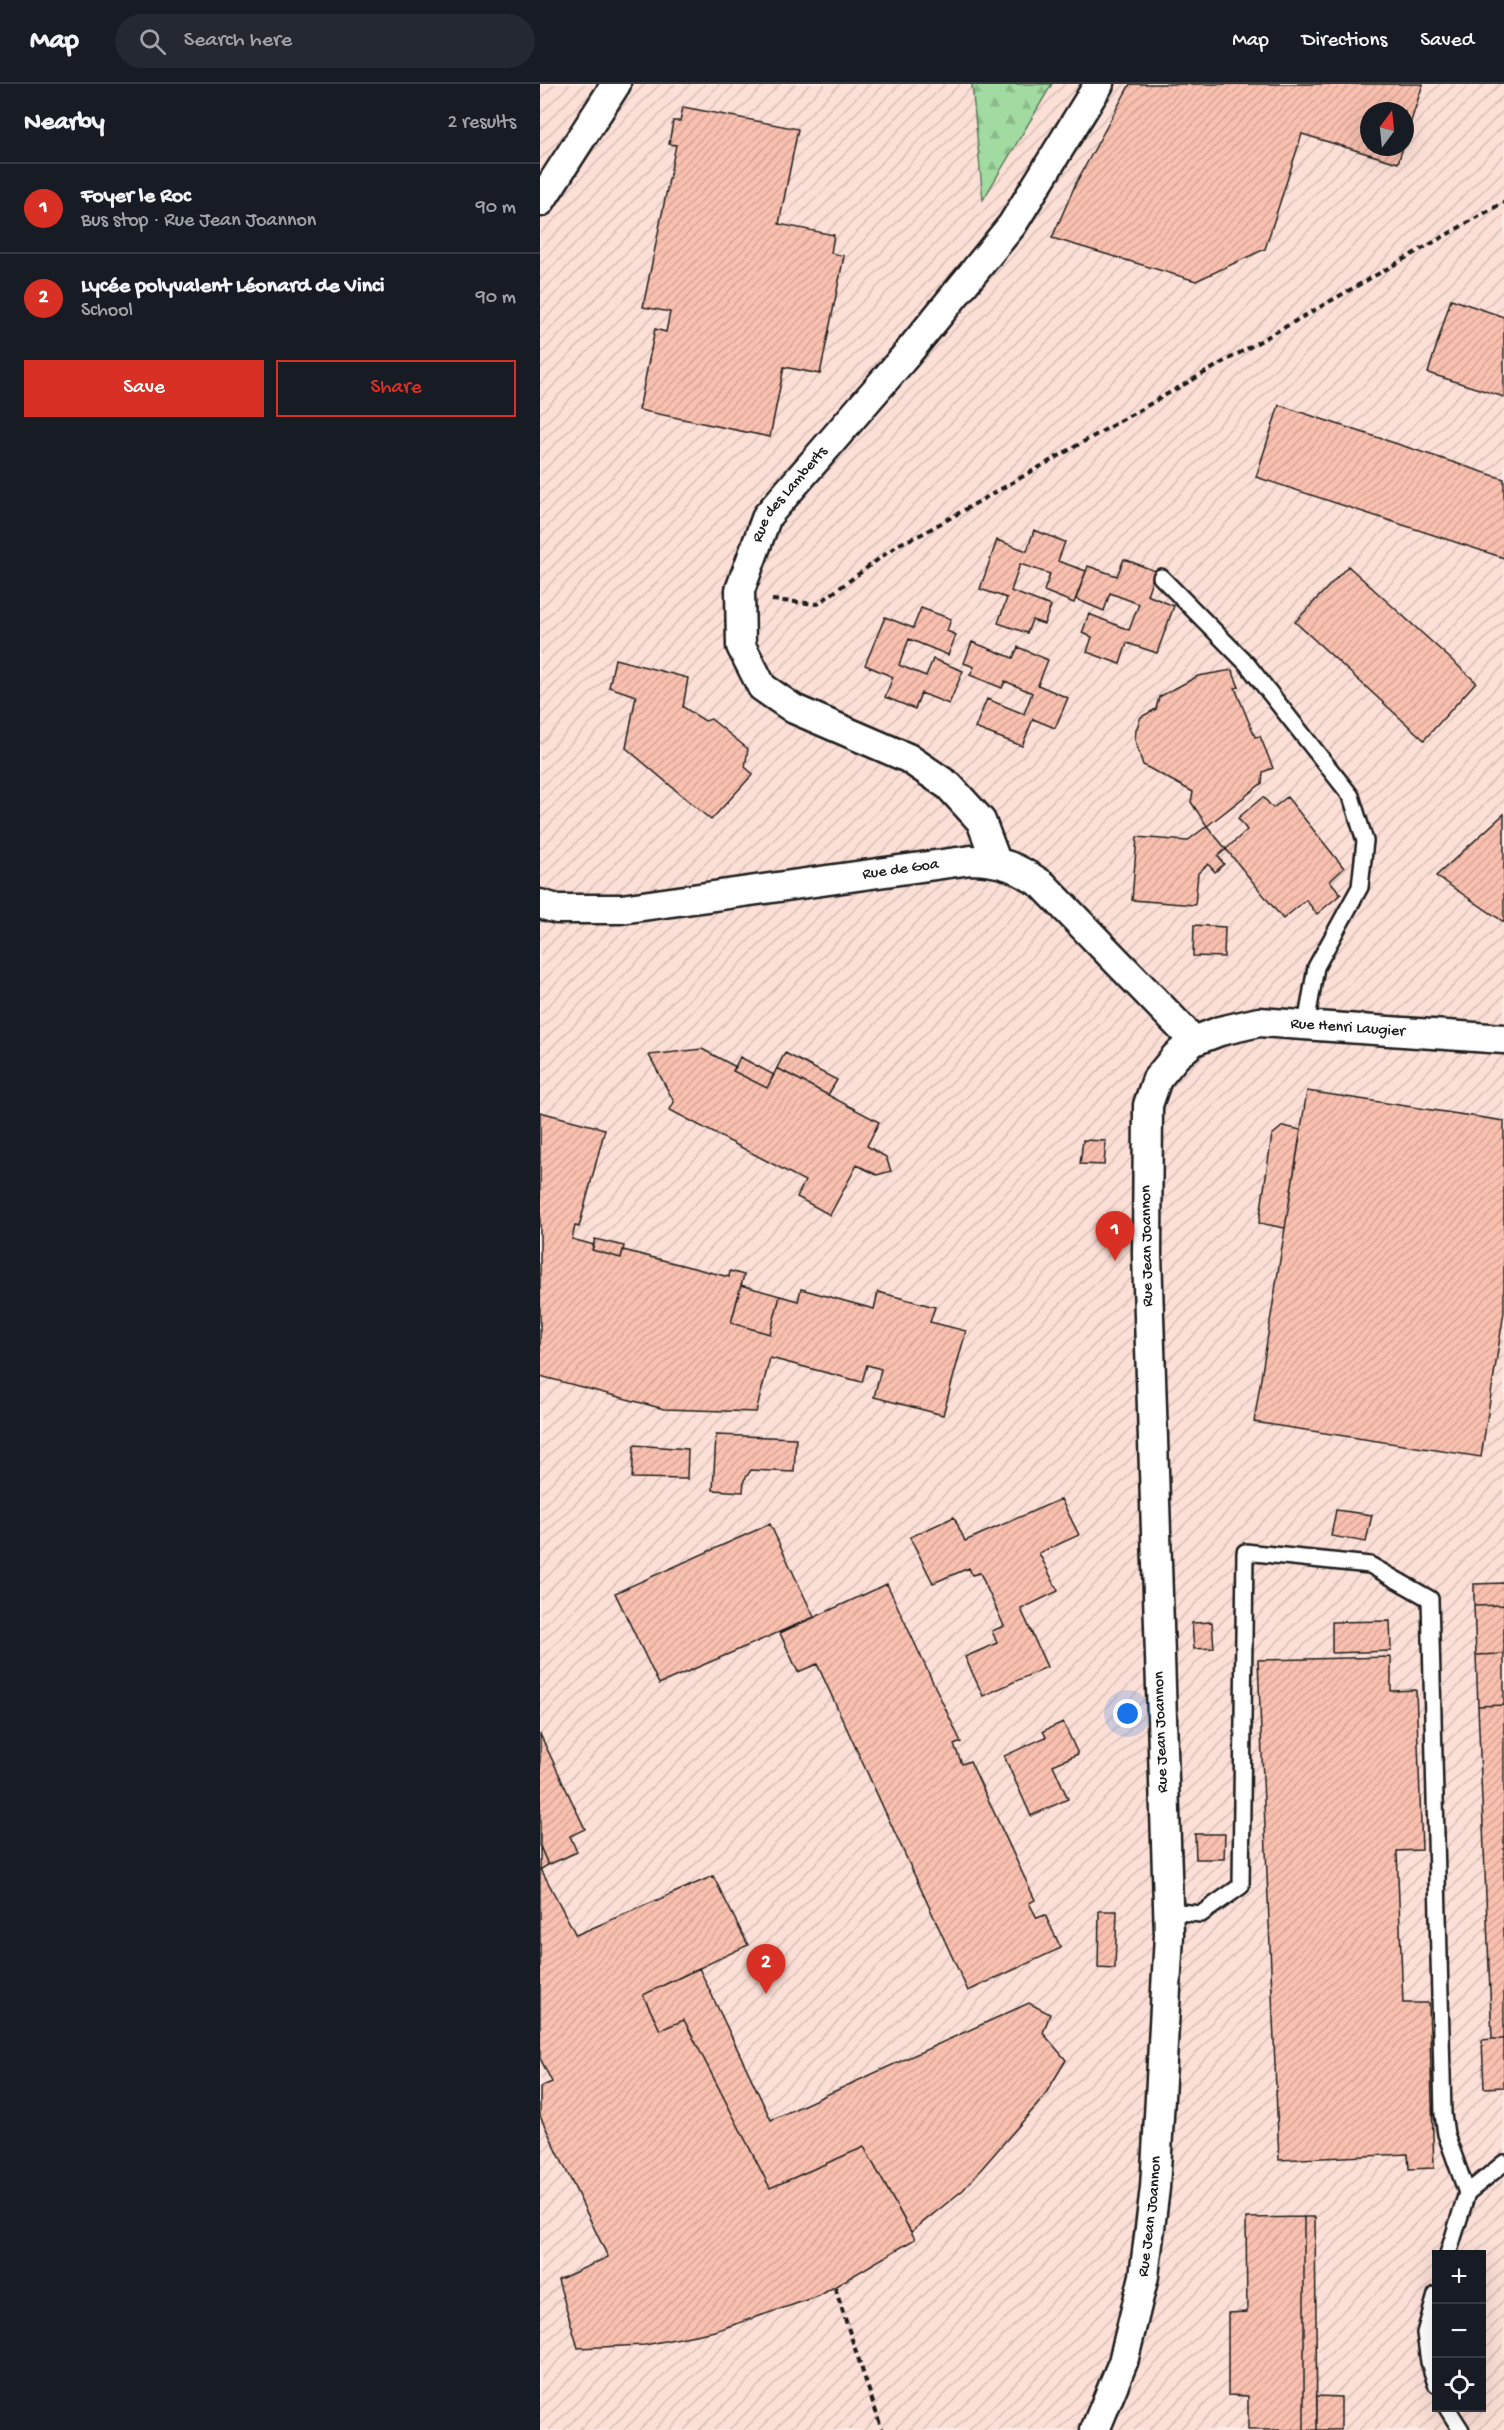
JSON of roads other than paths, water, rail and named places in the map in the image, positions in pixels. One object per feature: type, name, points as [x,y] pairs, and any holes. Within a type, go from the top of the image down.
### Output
[{"type":"street","points":[[540,202],[616,84]]},
{"type":"street","name":"Rue des Lamberts","points":[[996,861],[981,821],[949,786],[908,758],[794,709],[762,687],[741,646],[740,590],[767,516],[902,360],[1012,225],[1098,84]]},
{"type":"street","name":"Rue de Goa","points":[[540,904],[557,909],[621,909],[971,860],[996,861],[1020,870],[1043,885],[1194,1041]]},
{"type":"street","name":"Rue Henri Laugier","points":[[1194,1041],[1220,1031],[1259,1022],[1504,1040]]},
{"type":"street","name":"Rue Jean Joannon","points":[[1095,2430],[1123,2362],[1144,2276],[1155,2188],[1168,1911],[1147,1254],[1148,1105],[1157,1079],[1176,1056],[1194,1041]]},
{"type":"lane","points":[[1161,577],[1247,664],[1351,796],[1365,841],[1360,887],[1316,967],[1306,1025]]},
{"type":"lane","points":[[1168,1911],[1201,1914],[1241,1886],[1245,1552],[1370,1565],[1430,1599],[1443,2114],[1446,2134],[1467,2193]]},
{"type":"lane","points":[[1449,2250],[1467,2193],[1504,2163]]},
{"type":"lane","points":[[1432,2370],[1425,2333],[1434,2304]]},
{"type":"lane","points":[[1450,2412],[1461,2430]]},
{"type":"place","name":"Foyer le Roc","points":[[1115,1261]]},
{"type":"place","name":"Lycée polyvalent Léonard de Vinci","points":[[766,1994]]}]
